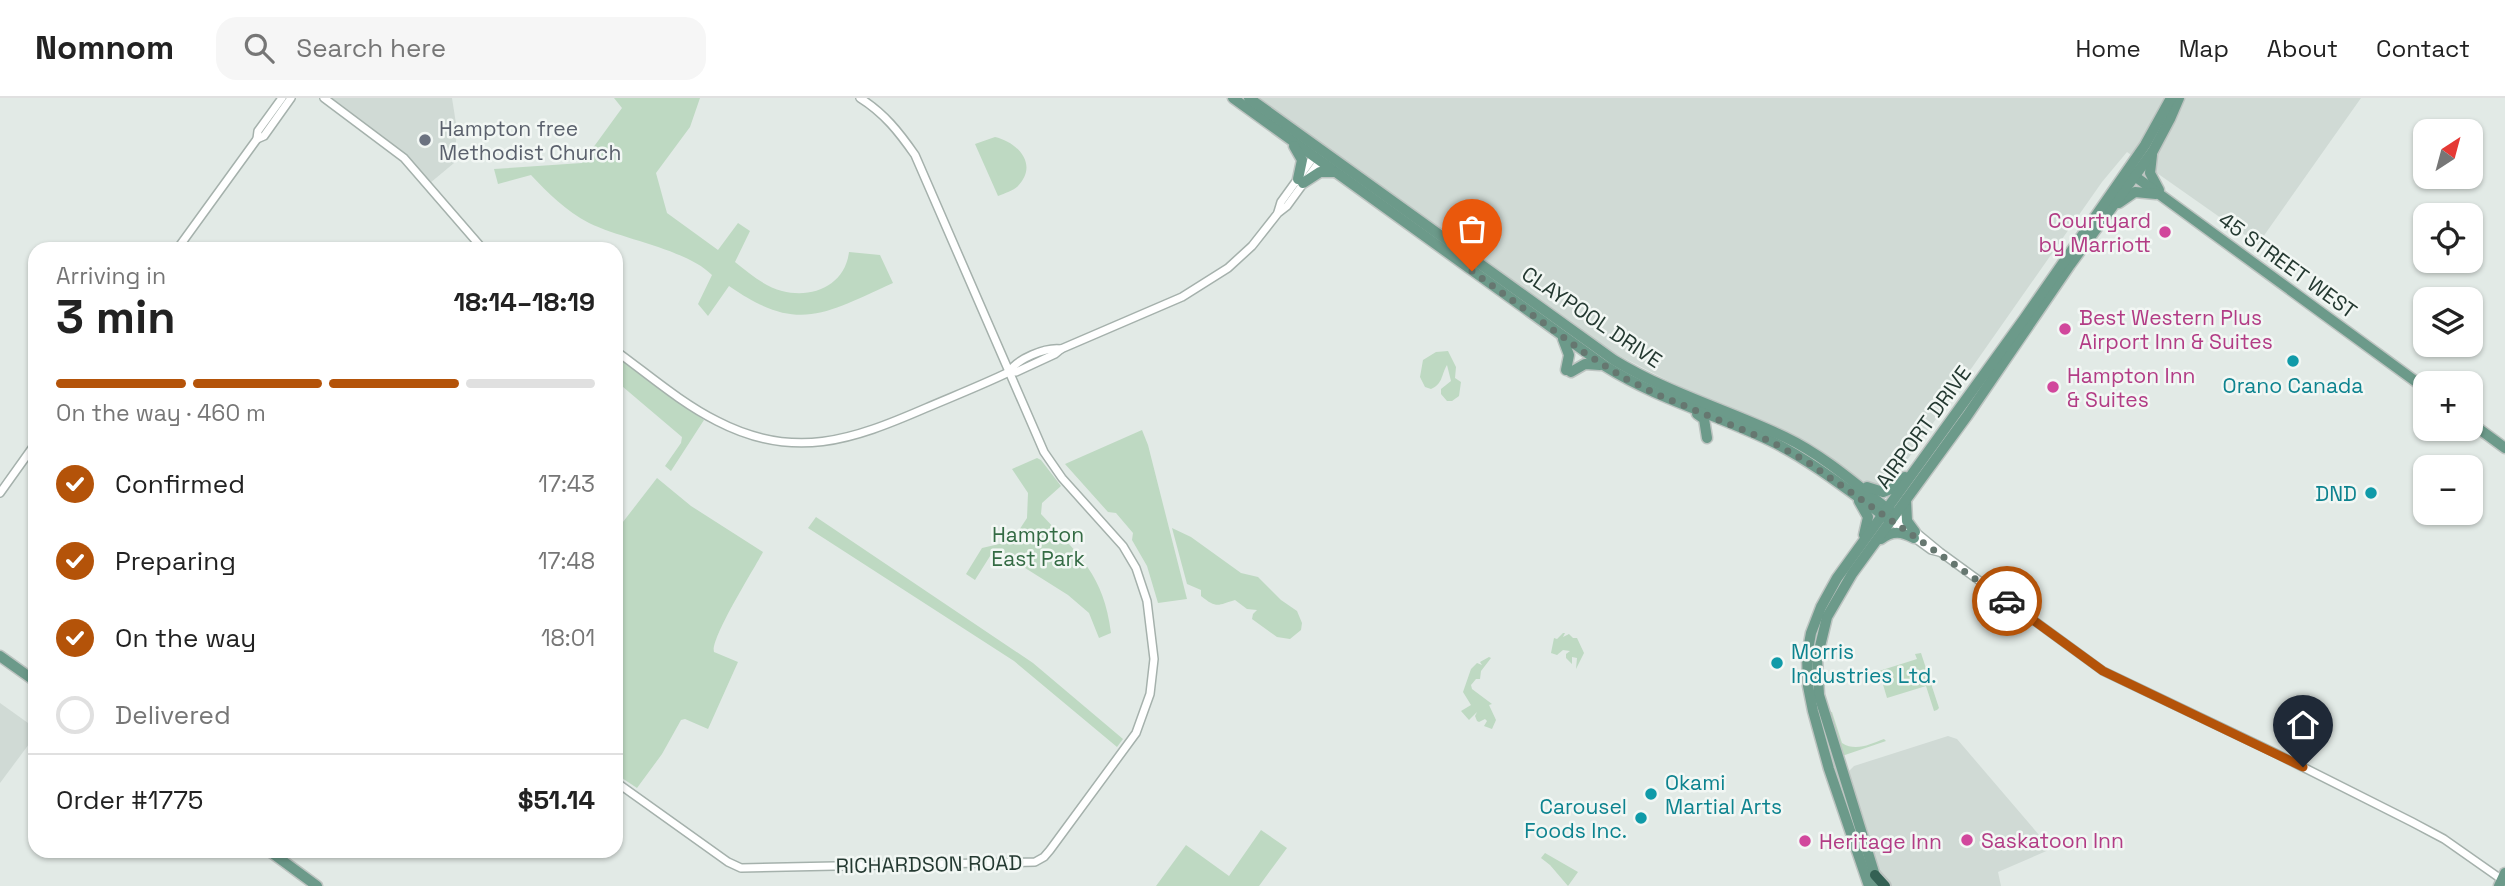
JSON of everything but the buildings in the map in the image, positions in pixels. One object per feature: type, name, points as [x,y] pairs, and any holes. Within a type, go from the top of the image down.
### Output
[{"type":"highway","points":[[1877,881],[1885,886]]},
{"type":"main road","name":"CLAYPOOL DRIVE","points":[[1233,98],[1284,135],[1320,155],[1339,174],[1605,366],[1643,388],[1788,450],[1844,481]]},
{"type":"main road","name":"CLAYPOOL DRIVE","points":[[1249,98],[1320,155],[1614,360],[1656,384],[1788,438],[1889,515]]},
{"type":"main road","name":"AIRPORT DRIVE","points":[[1889,515],[1906,500],[2110,210],[2171,98]]},
{"type":"main road","name":"AIRPORT DRIVE","points":[[1869,886],[1820,737],[1810,698],[1807,676],[1809,642],[1817,616],[1832,585],[1864,549],[1926,457],[2131,173],[2153,150],[2171,119],[2179,98]]},
{"type":"main road","points":[[1284,135],[1302,159],[1301,181],[1321,171],[1339,174]]},
{"type":"main road","points":[[2153,150],[2150,173],[2163,197]]},
{"type":"main road","name":"45 STREET WEST","points":[[2131,173],[2413,380]]},
{"type":"main road","points":[[2110,210],[2134,192],[2163,197]]},
{"type":"main road","points":[[1561,335],[1568,351],[1568,371],[1587,364],[1605,366]]},
{"type":"main road","points":[[1689,408],[1704,419],[1707,438],[1719,426],[1736,426]]},
{"type":"main road","points":[[2483,431],[2505,447]]},
{"type":"main road","points":[[1844,481],[1883,492],[1893,488],[1926,457]]},
{"type":"main road","points":[[1844,481],[1868,517],[1864,549]]},
{"type":"main road","points":[[1906,500],[1907,521],[1915,535]]},
{"type":"main road","points":[[1864,549],[1891,533],[1915,535]]},
{"type":"main road","name":"AIRPORT DRIVE","points":[[1864,549],[1827,617],[1817,671],[1822,708],[1877,881]]},
{"type":"main road","points":[[0,656],[28,676]]},
{"type":"main road","points":[[279,858],[317,886]]},
{"type":"street","points":[[182,242],[257,139],[258,131],[282,98]]},
{"type":"street","points":[[257,139],[264,136],[291,98]]},
{"type":"street","points":[[324,98],[404,158],[477,242]]},
{"type":"street","points":[[860,98],[879,111],[896,128],[915,155],[1009,372]]},
{"type":"street","points":[[623,356],[715,421],[757,437],[793,442],[829,441],[858,436],[1009,372],[1015,363],[1053,348],[1061,349],[1164,305],[1210,281],[1252,246],[1278,213],[1287,206],[1320,155]]},
{"type":"street","name":"RICHARDSON ROAD","points":[[623,787],[728,862],[741,868],[1035,862],[1044,857],[1136,733],[1150,694],[1154,659],[1147,601],[1136,568],[1115,536],[1051,463],[1009,372]]},
{"type":"street","points":[[0,493],[28,454]]},
{"type":"street","points":[[1889,515],[1931,550],[1940,552],[2103,671],[2412,822],[2444,839],[2499,881]]},
{"type":"shaded area","points":[[330,98],[452,98],[457,130],[454,163],[430,183],[395,146]]},
{"type":"shaded area","points":[[1259,98],[2361,98],[2258,244],[2127,152],[2102,182],[1896,476],[1872,487],[1811,446],[1694,394],[1610,351]]},
{"type":"shaded area","points":[[0,703],[28,723],[28,745],[0,783]]},
{"type":"shaded area","points":[[1948,736],[1957,739],[2051,849],[1998,872],[2001,886],[1888,886],[1881,879],[1849,771],[1854,766]]},
{"type":"green space","points":[[614,98],[700,98],[690,127],[656,173],[667,213],[718,250],[738,223],[750,231],[735,262],[757,279],[782,291],[816,291],[826,287],[841,273],[849,252],[880,255],[893,283],[848,303],[811,314],[774,310],[729,286],[708,316],[698,304],[712,275],[701,266],[687,258],[589,223],[565,207],[531,175],[498,184],[494,169],[582,163],[622,108]]},
{"type":"green space","points":[[995,137],[1011,144],[1023,155],[1026,162],[1024,178],[1018,186],[998,196],[975,144]]},
{"type":"green space","points":[[1448,351],[1456,367],[1455,378],[1461,382],[1459,396],[1452,401],[1447,401],[1441,394],[1441,389],[1451,381],[1447,365],[1440,382],[1431,389],[1425,387],[1420,377],[1423,360],[1436,352]]},
{"type":"green space","points":[[623,361],[704,420],[671,471],[665,466],[681,443],[682,437],[623,387]]},
{"type":"green space","points":[[1142,430],[1187,599],[1158,603],[1147,566],[1132,540],[1133,533],[1116,513],[1108,512],[1065,464]]},
{"type":"green space","name":"Hampton East Park","points":[[1037,458],[1061,486],[1042,503],[1041,514],[1088,567],[1108,613],[1111,633],[1099,638],[1089,613],[1068,595],[1003,554],[992,553],[975,580],[966,574],[982,548],[1012,541],[1027,518],[1028,493],[1012,469]]},
{"type":"green space","points":[[657,478],[691,506],[763,552],[725,619],[715,645],[714,652],[738,662],[708,729],[685,719],[681,720],[662,754],[637,788],[623,779],[623,522]]},
{"type":"green space","points":[[816,517],[1033,663],[1123,739],[1117,747],[1014,661],[808,528]]},
{"type":"green space","points":[[1172,528],[1191,537],[1241,573],[1258,577],[1281,600],[1297,611],[1302,623],[1301,630],[1290,639],[1277,637],[1252,619],[1257,610],[1247,609],[1235,600],[1214,604],[1201,596],[1201,590],[1187,584]]},
{"type":"green space","points":[[1563,633],[1563,637],[1569,634],[1577,638],[1584,653],[1576,669],[1577,658],[1572,657],[1572,664],[1566,658],[1570,651],[1563,650],[1557,655],[1551,653],[1554,638],[1557,639]]},
{"type":"green space","points":[[1921,653],[1939,708],[1934,711],[1926,686],[1887,698],[1879,671],[1917,659],[1915,654]]},
{"type":"green space","points":[[1491,658],[1481,671],[1480,679],[1476,679],[1471,685],[1472,689],[1492,704],[1489,705],[1496,720],[1492,729],[1484,726],[1487,721],[1485,719],[1477,721],[1477,712],[1469,720],[1461,711],[1471,705],[1463,692],[1471,669],[1477,663],[1482,665],[1480,662]]},
{"type":"green space","points":[[1827,711],[1832,712],[1842,743],[1847,746],[1858,747],[1884,739],[1886,741],[1842,756]]},
{"type":"green space","points":[[1261,830],[1287,848],[1259,886],[1156,886],[1186,845],[1229,876]]},
{"type":"green space","points":[[1545,853],[1578,872],[1568,886],[1541,858]]},
{"type":"way so far","points":[[1472,271],[1624,378],[1663,397],[1752,432],[1806,461],[2007,601]]},
{"type":"place","name":"Hampton free Methodist Church","points":[[425,140]]},
{"type":"place","name":"Courtyard by Marriott","points":[[2165,232]]},
{"type":"place","name":"Best Western Plus Airport Inn & Suites","points":[[2065,329]]},
{"type":"place","name":"Orano Canada","points":[[2293,361]]},
{"type":"place","name":"Hampton Inn & Suites","points":[[2053,387]]},
{"type":"place","name":"DND","points":[[2371,493]]},
{"type":"place","name":"Morris Industries Ltd.","points":[[1777,663]]},
{"type":"place","name":"Okami Martial Arts","points":[[1651,794]]},
{"type":"place","name":"Carousel Foods Inc.","points":[[1641,818]]},
{"type":"place","name":"Saskatoon Inn","points":[[1967,840]]},
{"type":"place","name":"Heritage Inn","points":[[1805,841]]},
{"type":"route","points":[[2007,601],[2103,671],[2303,767]]}]
